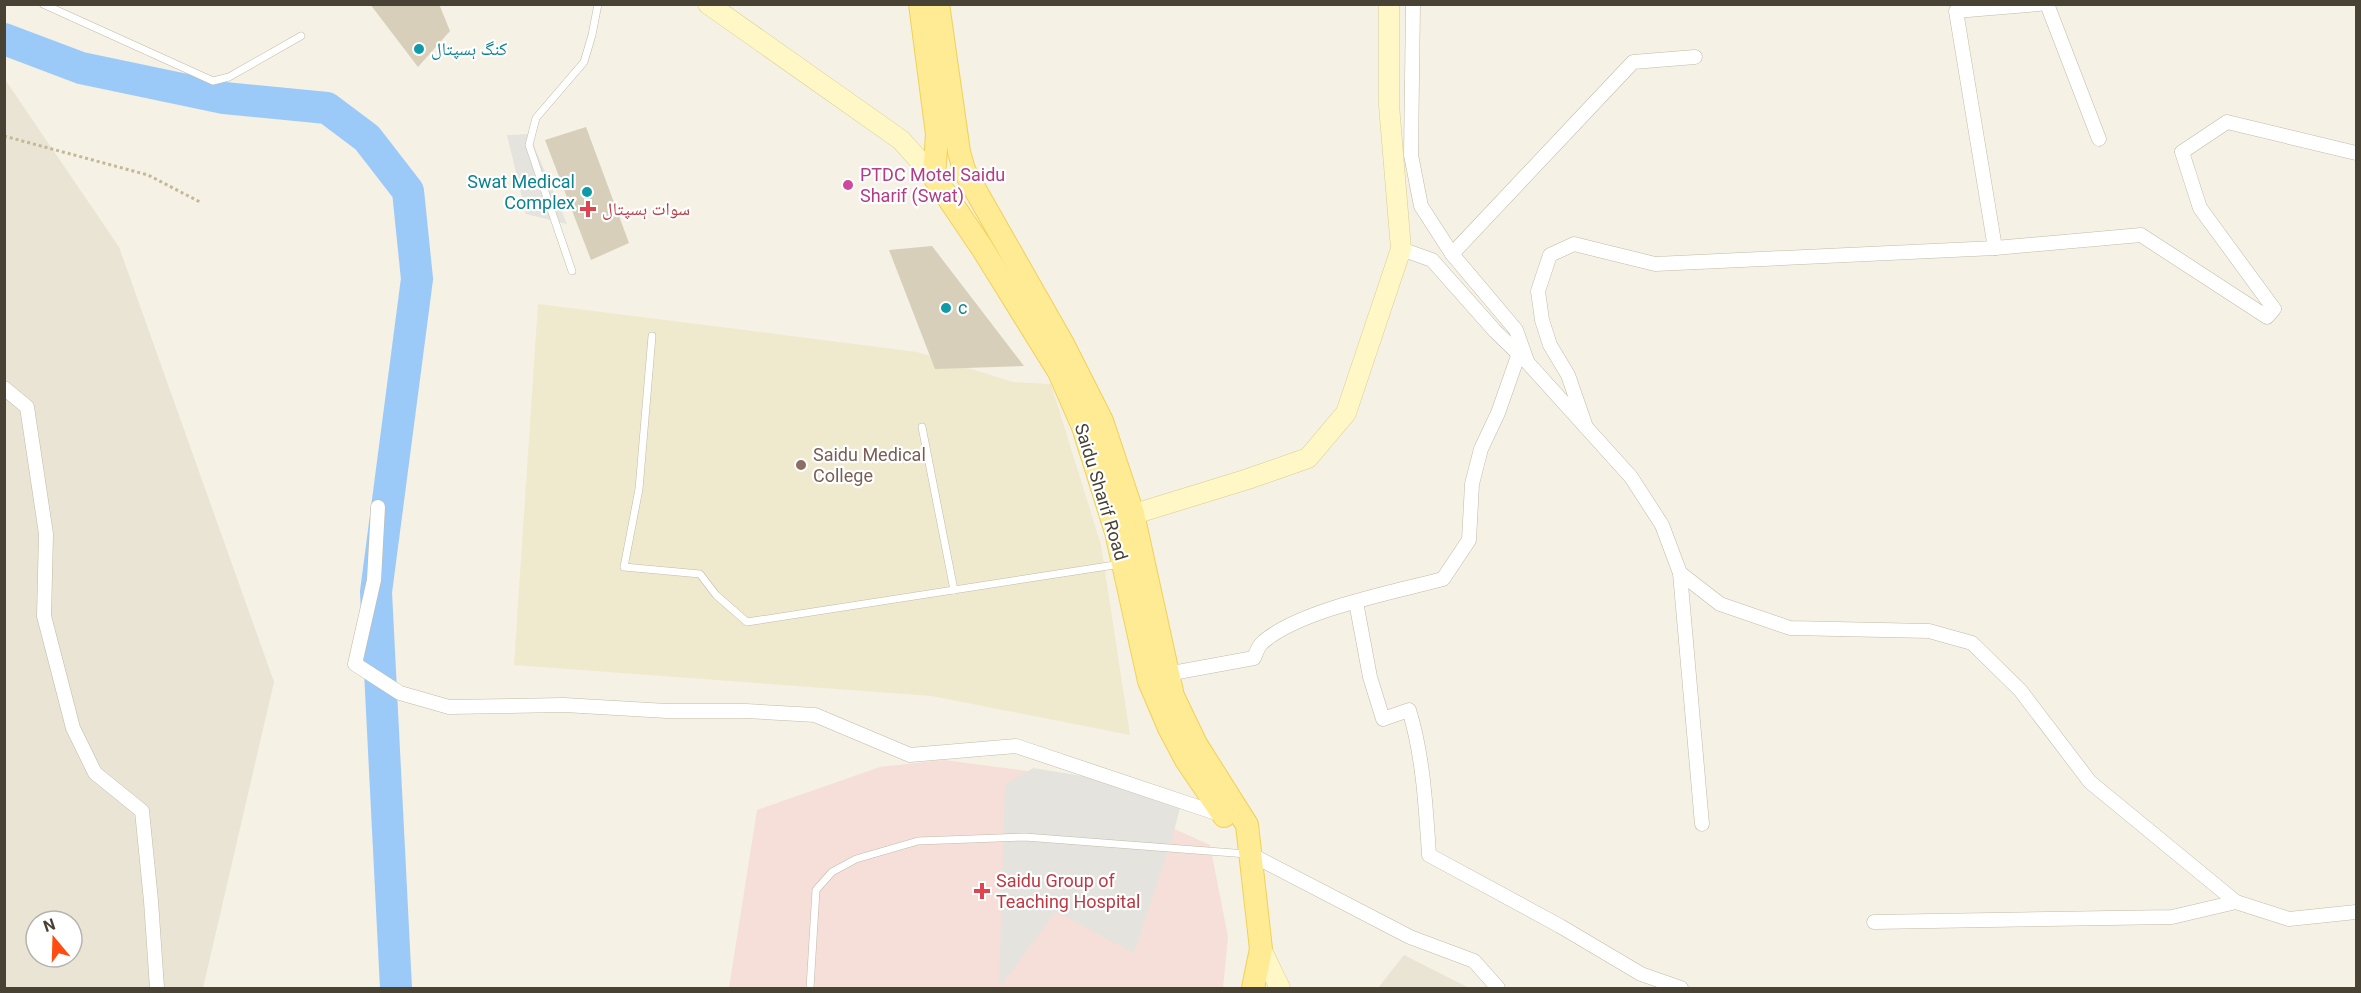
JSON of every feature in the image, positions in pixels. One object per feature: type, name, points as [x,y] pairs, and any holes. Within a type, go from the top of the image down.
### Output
[{"type":"main road","points":[[920,4],[937,135],[934,177],[982,248],[1055,348],[1102,421],[1123,517],[1173,696],[1196,744],[1247,825],[1250,854]]},
{"type":"main road","points":[[938,4],[959,152],[964,170]]},
{"type":"main road","points":[[937,135],[964,170],[1055,348]]},
{"type":"main road","name":"Saidu Sharif Road","points":[[1123,517],[1123,564],[1149,681],[1169,728],[1186,760],[1250,854],[1261,949],[1253,988]]},
{"type":"street","points":[[708,4],[901,140],[934,177]]},
{"type":"street","points":[[1123,517],[1308,458],[1346,413],[1401,249],[1389,105],[1389,4]]},
{"type":"street","points":[[1167,674],[1254,658],[1261,643],[1293,622],[1356,602],[1443,579],[1469,540],[1472,484],[1481,450],[1523,359],[1516,330],[1452,254],[1421,206],[1411,155],[1413,4]]},
{"type":"street","points":[[1995,248],[1956,11],[2039,4]]},
{"type":"street","points":[[2047,4],[2099,139]]},
{"type":"street","points":[[1452,254],[1633,62],[1695,57]]},
{"type":"street","points":[[1586,427],[1568,375],[1550,345],[1542,320],[1538,291],[1550,255],[1574,244],[1655,264],[1995,248],[2141,235],[2267,317],[2274,309],[2200,208],[2182,152],[2227,122],[2356,153]]},
{"type":"street","points":[[1401,249],[1432,260],[1631,477],[1662,525],[1680,573],[1702,824]]},
{"type":"street","points":[[4,388],[27,407],[46,534],[44,616],[73,728],[95,773],[142,812],[157,988]]},
{"type":"street","points":[[378,507],[374,580],[355,664],[400,693],[449,707],[564,705],[667,711],[746,711],[815,715],[910,755],[1016,746],[1224,816]]},
{"type":"street","points":[[1680,573],[1720,604],[1790,628],[1929,631],[1972,643],[2020,690],[2090,782],[2236,902],[2289,920],[2356,912]]},
{"type":"street","points":[[1356,602],[1370,677],[1383,719],[1409,710],[1414,727],[1429,855],[1560,926],[1641,974],[1681,988]]},
{"type":"street","points":[[1250,854],[1410,937],[1474,961],[1498,988]]},
{"type":"street","points":[[1874,922],[2172,917],[2236,902]]},
{"type":"street","points":[[1261,949],[1280,988]]},
{"type":"lane","points":[[43,4],[213,81],[229,77],[301,36]]},
{"type":"lane","points":[[572,271],[529,145],[536,118],[584,62],[598,4]]},
{"type":"lane","points":[[652,336],[639,489],[624,567],[700,574],[716,595],[747,622],[1123,564]]},
{"type":"lane","points":[[922,427],[954,590]]},
{"type":"lane","points":[[810,988],[816,890],[832,872],[856,859],[918,842],[1025,837],[1250,854]]},
{"type":"path","points":[[4,136],[148,175],[200,202]]},
{"type":"shaded area","points":[[4,78],[119,247],[274,682],[203,988],[5,988]]},
{"type":"shaded area","points":[[529,134],[567,224],[526,214],[507,135]]},
{"type":"shaded area","name":"Saidu Medical College","points":[[538,304],[917,352],[1013,382],[1051,384],[1101,545],[1130,735],[932,696],[514,665]]},
{"type":"shaded area","name":"Saidu Group of Teaching Hospital","points":[[944,760],[1027,771],[1117,803],[1210,845],[1228,937],[1223,988],[729,988],[757,810],[880,767]]},
{"type":"shaded area","points":[[1033,768],[1082,776],[1147,794],[1180,808],[1134,953],[1056,912],[999,988],[1005,785]]},
{"type":"shaded area","points":[[1404,955],[1469,988],[1378,988]]},
{"type":"building","name":"کنگ ہسپتال","points":[[370,4],[439,4],[450,31],[418,67]]},
{"type":"building","name":"Swat Medical Complex","points":[[586,127],[629,243],[591,260],[545,140]]},
{"type":"building","name":"c","points":[[932,246],[1024,366],[935,369],[889,250]]},
{"type":"waterway","points":[[4,39],[81,68],[224,98],[327,108],[367,138],[408,191],[417,279],[376,592],[396,988]]},
{"type":"place","name":"کنگ ہسپتال","points":[[419,49]]},
{"type":"place","name":"PTDC Motel Saidu Sharif (Swat)","points":[[848,185]]},
{"type":"place","name":"Swat Medical Complex","points":[[587,192]]},
{"type":"place","name":"سوات ہسپتال","points":[[588,209]]},
{"type":"place","name":"c","points":[[946,308]]},
{"type":"place","name":"Saidu Medical College","points":[[801,465]]},
{"type":"place","name":"Saidu Group of Teaching Hospital","points":[[982,891]]}]
